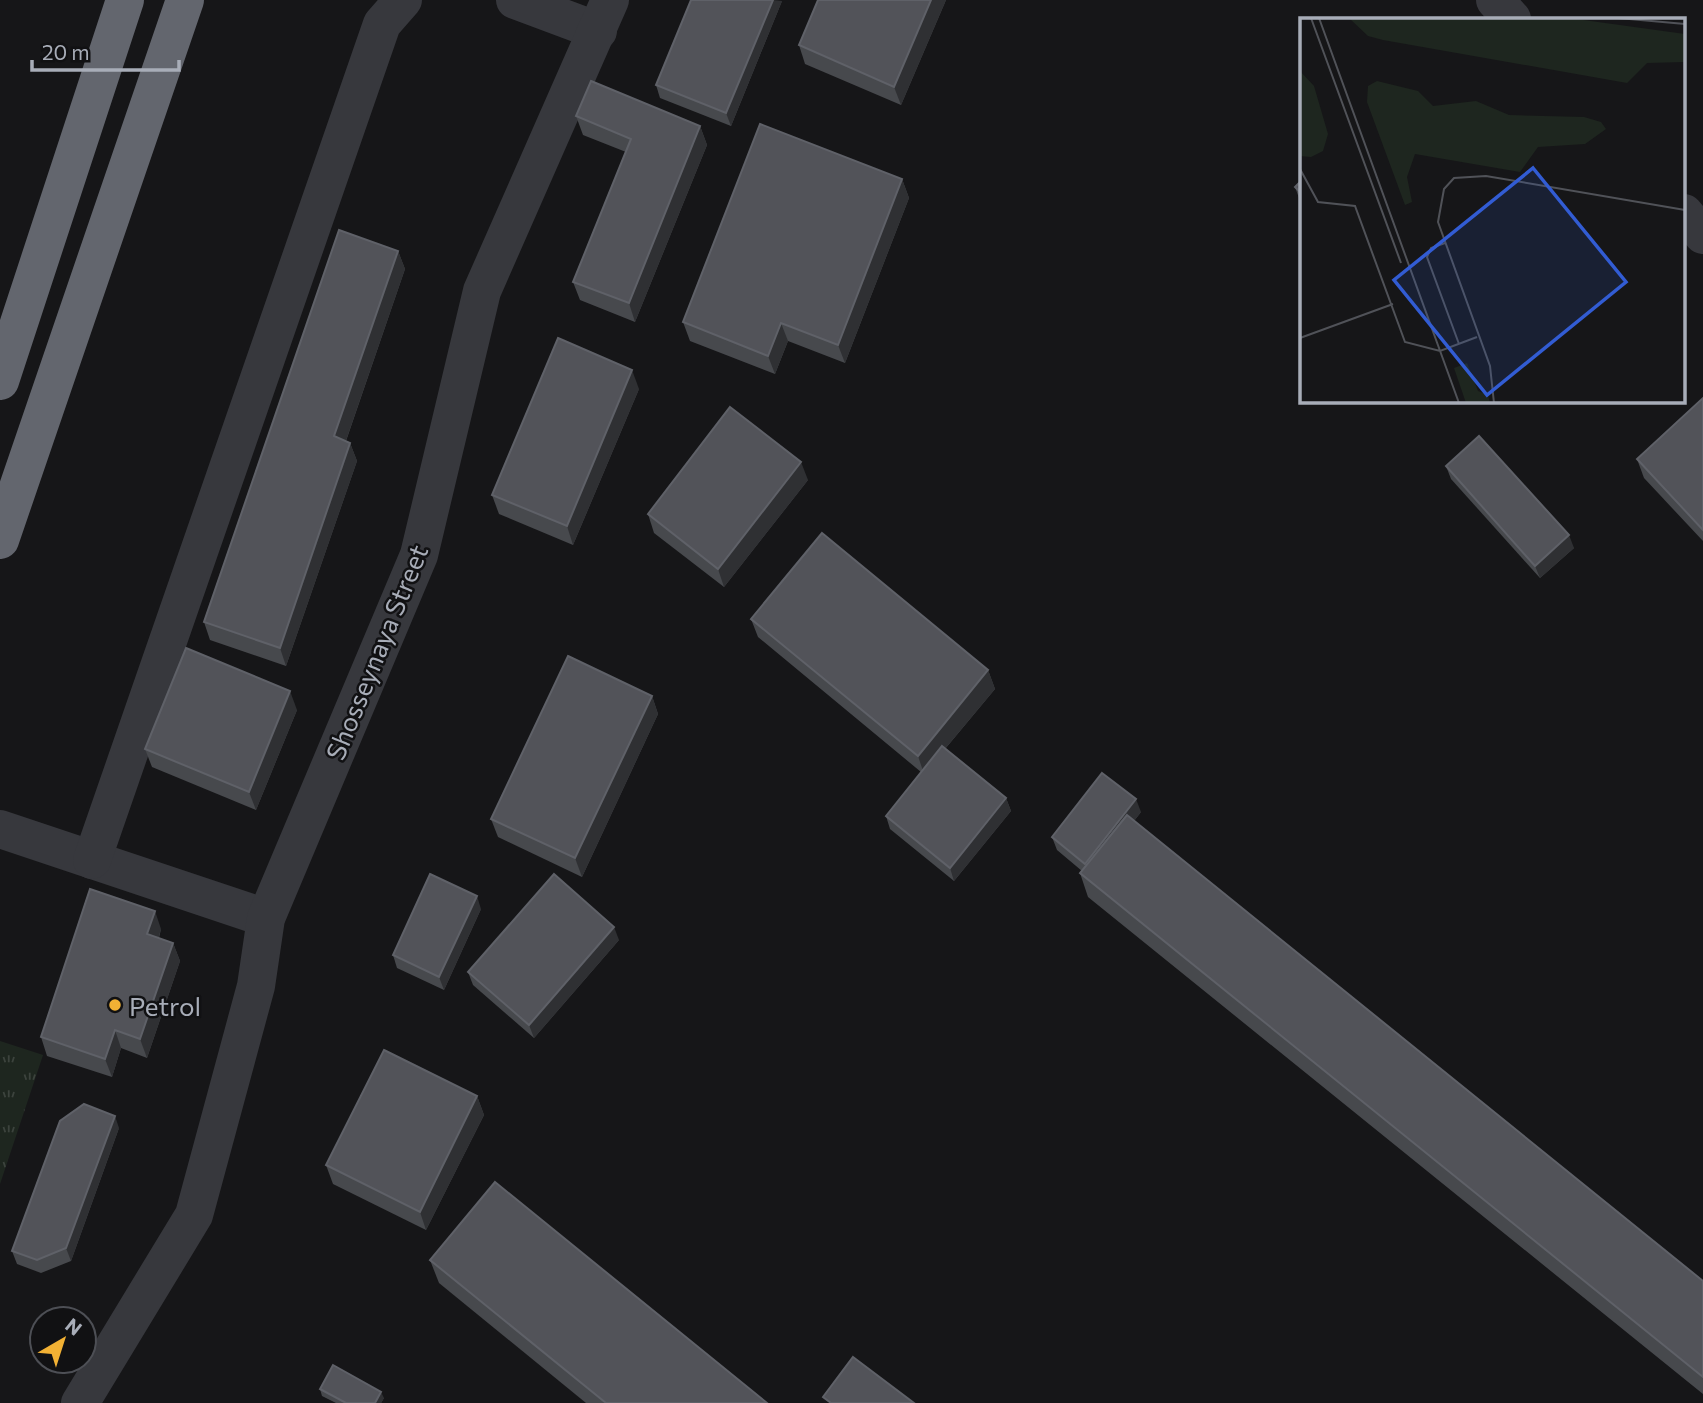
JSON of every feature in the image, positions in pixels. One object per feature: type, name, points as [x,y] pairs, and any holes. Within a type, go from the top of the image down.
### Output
[{"type":"highway","points":[[0,381],[125,0]]},
{"type":"highway","points":[[0,540],[185,0]]},
{"type":"street","points":[[92,860],[382,24],[403,0]]},
{"type":"street","points":[[515,0],[604,16]]},
{"type":"street","points":[[1495,0],[1512,18]]},
{"type":"street","name":"Shosseynaya Street","points":[[80,1403],[194,1214],[256,986],[266,918],[419,555],[482,291],[604,16]]},
{"type":"street","points":[[1686,215],[1703,234]]},
{"type":"street","points":[[0,828],[266,918]]},
{"type":"green space","points":[[0,1041],[43,1055],[0,1184]]},
{"type":"building","points":[[691,0],[773,0],[726,113],[656,85]]},
{"type":"building","points":[[818,0],[931,0],[894,87],[799,45]]},
{"type":"building","points":[[591,81],[700,126],[629,303],[573,282],[631,139],[576,116]]},
{"type":"building","points":[[760,124],[902,179],[838,345],[781,323],[768,356],[683,322]]},
{"type":"building","points":[[339,230],[398,251],[334,436],[350,443],[280,648],[204,622]]},
{"type":"building","points":[[558,338],[632,370],[567,526],[492,495]]},
{"type":"building","points":[[1703,398],[1703,530],[1637,459]]},
{"type":"building","points":[[730,407],[801,462],[718,569],[648,514]]},
{"type":"building","points":[[1479,436],[1569,535],[1535,566],[1446,466]]},
{"type":"building","points":[[822,533],[988,670],[918,756],[751,619]]},
{"type":"building","points":[[186,648],[290,691],[249,792],[145,749]]},
{"type":"building","points":[[568,656],[652,696],[575,858],[491,819]]},
{"type":"building","points":[[942,746],[1006,798],[950,868],[886,816]]},
{"type":"building","points":[[1102,773],[1136,799],[1085,864],[1052,837]]},
{"type":"building","points":[[1127,815],[1703,1281],[1703,1377],[1080,873]]},
{"type":"building","points":[[430,874],[477,896],[439,977],[393,955]]},
{"type":"building","points":[[554,874],[614,927],[529,1025],[468,972]]},
{"type":"building","name":"Petrol","points":[[90,889],[155,911],[147,934],[173,943],[140,1039],[115,1030],[105,1059],[41,1037]]},
{"type":"building","points":[[384,1050],[477,1096],[420,1212],[326,1165]]},
{"type":"building","points":[[84,1104],[115,1116],[66,1248],[37,1260],[12,1251],[60,1121]]},
{"type":"building","points":[[495,1182],[767,1403],[606,1403],[430,1260]]},
{"type":"building","points":[[853,1357],[914,1403],[831,1403],[823,1397]]},
{"type":"building","points":[[333,1365],[381,1392],[375,1403],[346,1403],[320,1389]]},
{"type":"place","name":"Petrol","points":[[115,1005]]}]
